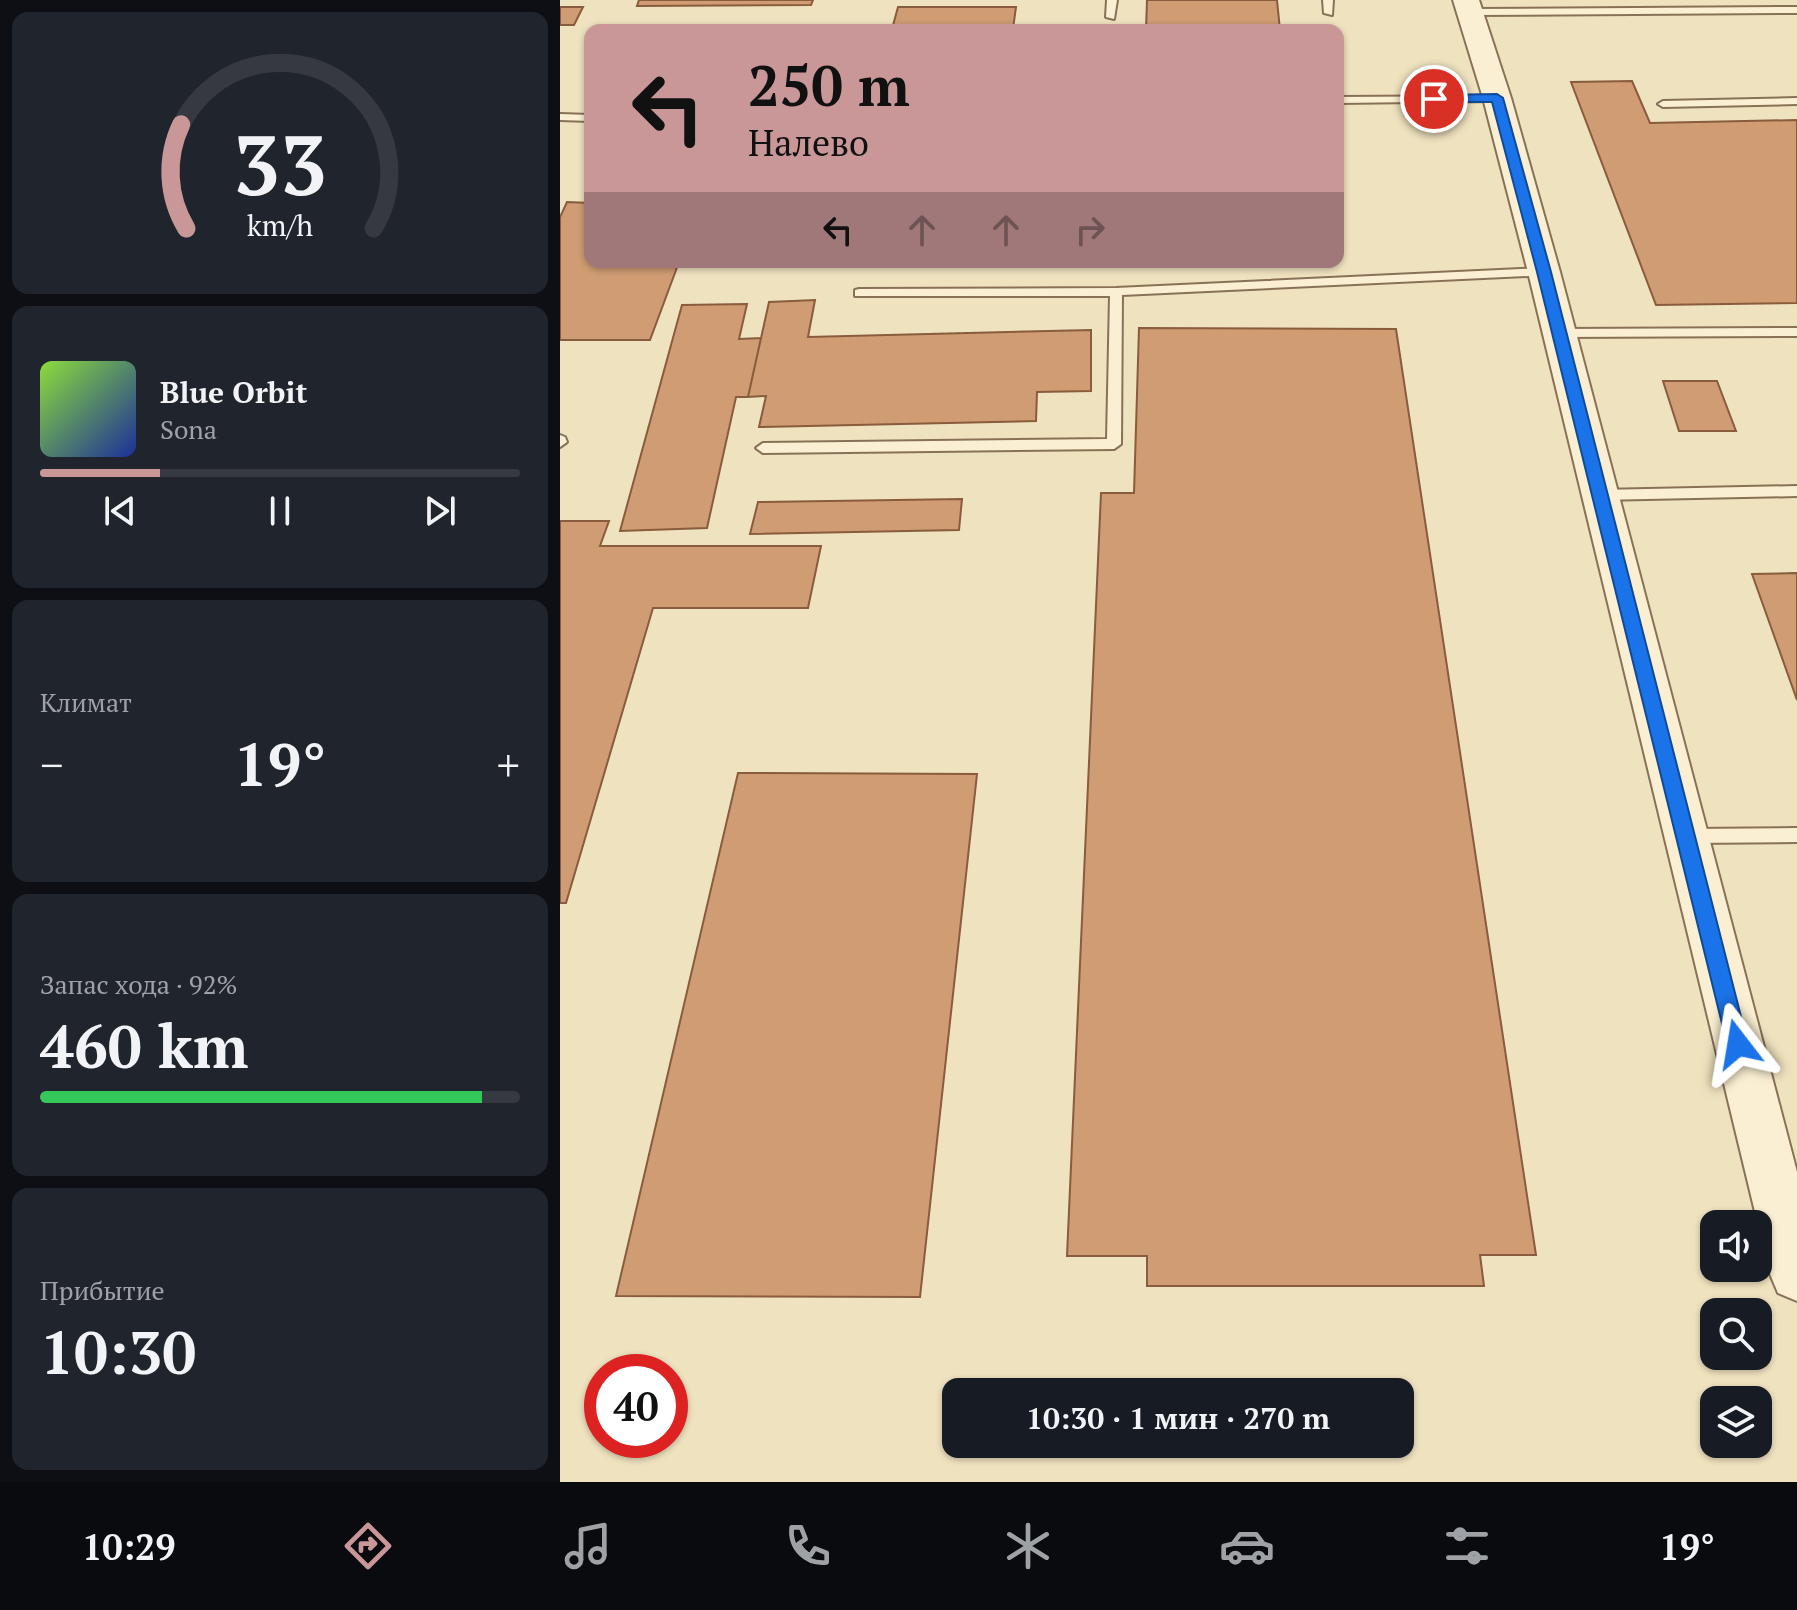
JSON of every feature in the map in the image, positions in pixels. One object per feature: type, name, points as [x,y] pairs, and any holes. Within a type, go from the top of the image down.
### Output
[{"type":"street","points":[[1469,6],[1544,272],[1797,1274]]},
{"type":"lane","points":[[1111,17],[1112,0]]},
{"type":"lane","points":[[1328,0],[1329,13]]},
{"type":"lane","points":[[1469,6],[1797,10]]},
{"type":"lane","points":[[1344,100],[1497,98]]},
{"type":"lane","points":[[1663,104],[1797,101]]},
{"type":"lane","points":[[560,117],[584,118]]},
{"type":"lane","points":[[859,293],[1116,292],[1544,272]]},
{"type":"lane","points":[[763,448],[1114,444],[1116,292]]},
{"type":"lane","points":[[1559,333],[1797,332]]},
{"type":"lane","points":[[1599,495],[1797,491]]},
{"type":"lane","points":[[1684,836],[1797,835]]},
{"type":"building","points":[[639,0],[813,0],[811,5],[637,6]]},
{"type":"building","points":[[1147,0],[1277,0],[1279,24],[1146,24]]},
{"type":"building","points":[[560,7],[583,7],[574,25],[560,25]]},
{"type":"building","points":[[898,7],[1016,7],[1014,24],[893,24]]},
{"type":"building","points":[[1632,81],[1650,123],[1797,120],[1797,303],[1656,305],[1571,82]]},
{"type":"building","points":[[567,202],[584,203],[584,268],[677,268],[650,340],[560,340],[560,217]]},
{"type":"building","points":[[815,300],[808,337],[1091,330],[1091,391],[1037,392],[1036,421],[759,427],[766,396],[748,397],[769,302]]},
{"type":"building","points":[[747,304],[739,339],[761,338],[748,397],[736,397],[707,528],[620,531],[682,305]]},
{"type":"building","points":[[1139,328],[1396,329],[1536,1255],[1480,1255],[1484,1286],[1147,1286],[1147,1256],[1067,1256],[1101,493],[1134,493]]},
{"type":"building","points":[[1663,381],[1717,381],[1736,431],[1679,431]]},
{"type":"building","points":[[962,499],[959,530],[750,534],[758,502]]},
{"type":"building","points":[[560,521],[609,521],[600,546],[821,546],[808,608],[653,608],[566,903],[560,903]]},
{"type":"building","points":[[1797,573],[1797,700],[1752,574]]},
{"type":"building","points":[[738,773],[977,774],[920,1297],[616,1296]]},
{"type":"route","points":[[1434,99],[1497,98],[1544,272],[1738,1044]]}]
